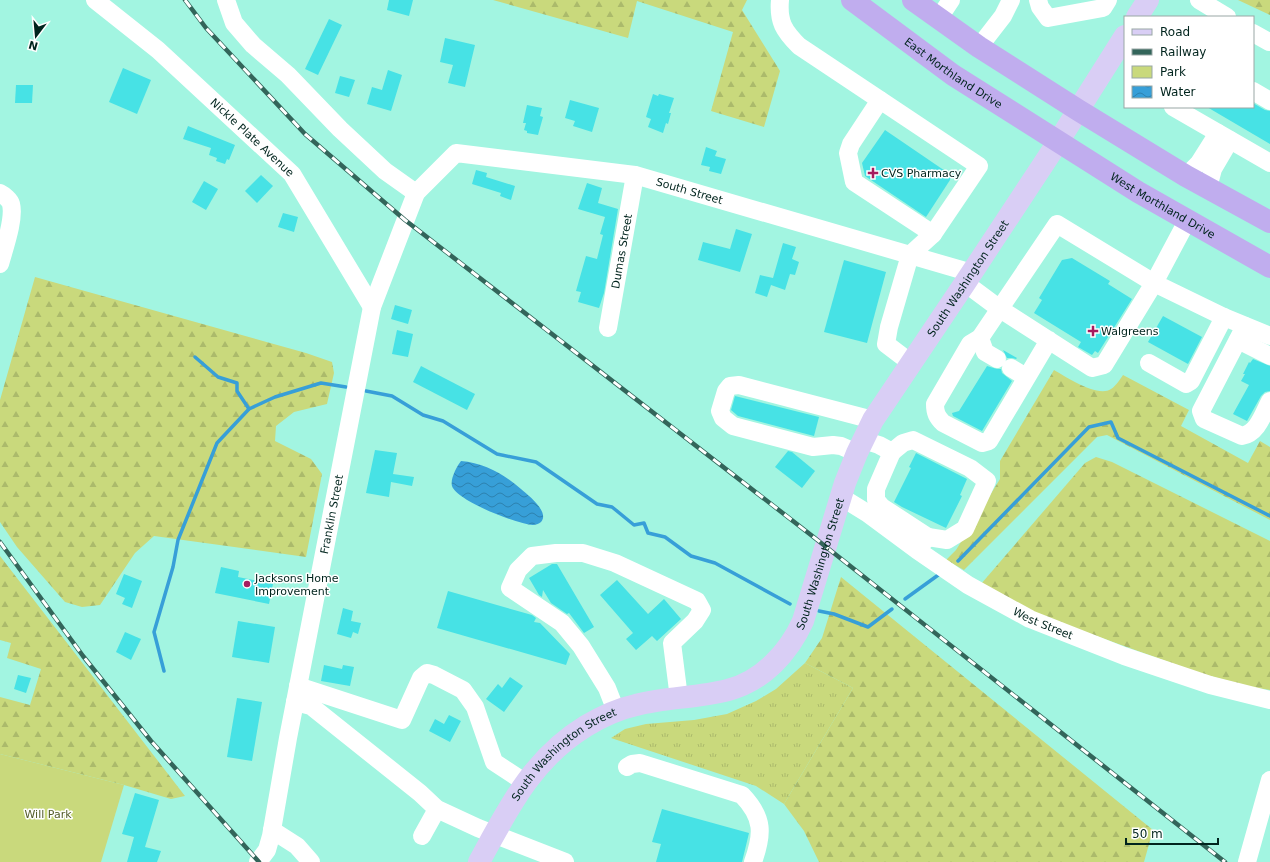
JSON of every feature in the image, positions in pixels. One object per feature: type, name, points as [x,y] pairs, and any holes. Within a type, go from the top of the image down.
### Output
[{"type":"highway","name":"East Morthland Drive","points":[[852,0],[953,75],[1058,142]]},
{"type":"highway","points":[[914,0],[979,47],[1078,110],[1186,176],[1270,222]]},
{"type":"highway","name":"West Morthland Drive","points":[[1058,142],[1138,192],[1270,267]]},
{"type":"main road","points":[[1138,16],[1148,0]]},
{"type":"main road","name":"South Washington Street","points":[[479,862],[509,808],[540,764],[557,747],[587,726],[616,712],[637,705],[728,690],[741,686],[762,673],[786,650],[793,641],[803,621],[840,497],[860,447],[873,420],[969,278],[1124,38]]},
{"type":"street","name":"Nickle Plate Avenue","points":[[96,0],[158,50],[292,174],[372,307]]},
{"type":"street","points":[[226,0],[234,23],[253,45],[288,75],[340,129],[385,171],[416,193]]},
{"type":"street","points":[[780,0],[782,23],[786,34],[799,46],[978,166],[933,234],[910,255],[889,327],[886,344],[911,363]]},
{"type":"street","points":[[939,18],[951,0]]},
{"type":"street","points":[[979,47],[1002,16],[1011,0]]},
{"type":"street","points":[[1038,0],[1040,7],[1048,18],[1103,8],[1108,0]]},
{"type":"street","points":[[1199,0],[1225,16]]},
{"type":"street","points":[[1254,34],[1269,42]]},
{"type":"street","points":[[1254,92],[1270,101]]},
{"type":"street","points":[[880,100],[852,144],[848,153],[854,182],[933,234]]},
{"type":"street","points":[[1177,108],[1270,163]]},
{"type":"street","points":[[1186,176],[1224,136]]},
{"type":"street","points":[[1208,188],[1224,136]]},
{"type":"street","name":"South Street","points":[[416,193],[456,153],[635,175],[910,255],[969,278]]},
{"type":"street","name":"Dumas Street","points":[[608,328],[635,175]]},
{"type":"street","points":[[0,193],[3,194],[11,204],[11,222],[0,264]]},
{"type":"street","name":"Franklin Street","points":[[268,858],[296,694],[372,307],[416,193]]},
{"type":"street","points":[[969,278],[1000,309],[1092,368],[1104,365],[1154,283],[1187,220]]},
{"type":"street","points":[[1049,340],[989,440],[982,443],[938,419],[935,412],[935,404],[970,344],[980,338],[1018,284],[1057,224],[1154,283],[1224,317],[1241,333],[1270,356]]},
{"type":"street","points":[[1149,363],[1186,384],[1192,381],[1224,317]]},
{"type":"street","points":[[1241,333],[1270,336]]},
{"type":"street","points":[[1241,333],[1201,412],[1204,419],[1242,436],[1254,431],[1270,401]]},
{"type":"street","points":[[980,338],[985,352],[1026,377]]},
{"type":"street","points":[[873,420],[739,385],[730,386],[721,404],[720,411],[723,418],[733,426],[813,447],[832,445],[860,447],[879,446],[892,452]]},
{"type":"street","points":[[913,440],[970,468],[987,481],[965,529],[947,540],[923,543],[876,500],[876,489],[892,452],[903,442],[913,440]]},
{"type":"street","name":"West Street","points":[[840,497],[923,543],[968,585],[1030,619],[1124,656],[1210,685],[1270,700]]},
{"type":"street","points":[[616,712],[607,688],[581,646],[562,622],[510,588],[518,570],[532,556],[556,553],[583,553],[615,563],[697,600],[702,610],[695,621],[672,643],[679,698]]},
{"type":"street","points":[[296,694],[402,720],[421,678],[427,674],[434,674],[462,690],[475,707],[494,762],[526,783]]},
{"type":"street","points":[[296,694],[420,793],[437,809],[494,835],[565,862]]},
{"type":"street","points":[[627,767],[632,764],[640,763],[742,795],[752,805],[758,818],[761,833],[753,862]]},
{"type":"street","points":[[1247,862],[1270,780]]},
{"type":"street","points":[[422,836],[437,809]]},
{"type":"street","points":[[272,830],[297,846],[311,862]]},
{"type":"green space","points":[[493,0],[747,0],[742,10],[780,71],[764,127],[711,111],[733,32],[637,1],[628,38]]},
{"type":"green space","points":[[1238,0],[1270,0],[1270,15]]},
{"type":"green space","points":[[35,277],[306,353],[332,362],[334,373],[327,404],[294,412],[276,426],[275,441],[311,459],[322,474],[306,557],[154,536],[135,553],[100,605],[82,607],[65,602],[17,547],[0,522],[0,400]]},
{"type":"green space","points":[[1054,370],[1082,386],[1098,391],[1111,389],[1123,375],[1189,410],[1181,426],[1248,463],[1260,441],[1270,447],[1270,520],[1107,435],[1097,437],[964,570],[946,560],[956,550],[1000,479],[1000,461]]},
{"type":"green space","points":[[1096,457],[1112,462],[1270,541],[1270,690],[1251,687],[1199,673],[1063,624],[1029,611],[981,584],[1085,463]]},
{"type":"green space","points":[[0,556],[185,796],[171,799],[124,785],[0,754],[0,697],[30,705],[41,669],[7,658],[11,643],[0,640]]},
{"type":"green space","points":[[841,577],[1153,830],[1144,862],[819,862],[804,831],[784,804],[853,688],[805,663],[822,638]]},
{"type":"green space","points":[[805,663],[853,688],[784,804],[756,786],[611,738],[625,729],[646,724],[694,720],[727,714],[756,701],[776,689]]},
{"type":"green space","name":"Will Park","points":[[0,754],[124,785],[101,862],[0,862]]},
{"type":"water","points":[[461,461],[478,464],[501,474],[533,499],[543,513],[541,522],[533,525],[514,521],[476,505],[456,492],[452,486],[452,480]]},
{"type":"building","points":[[389,0],[413,0],[409,16],[387,10]]},
{"type":"building","points":[[329,19],[342,25],[318,75],[305,69]]},
{"type":"building","points":[[445,38],[475,45],[465,87],[448,83],[453,65],[440,62]]},
{"type":"building","points":[[123,68],[151,80],[137,114],[109,102]]},
{"type":"building","points":[[388,70],[402,75],[391,111],[367,104],[372,87],[382,90]]},
{"type":"building","points":[[340,76],[355,80],[349,97],[335,93]]},
{"type":"building","points":[[16,85],[33,85],[32,103],[15,103]]},
{"type":"building","points":[[653,94],[674,98],[669,113],[671,113],[668,124],[666,123],[663,133],[648,127],[651,119],[646,117]]},
{"type":"building","points":[[570,100],[599,108],[592,132],[573,126],[575,121],[565,118]]},
{"type":"building","points":[[1254,104],[1270,111],[1270,144],[1209,108],[1254,108]]},
{"type":"building","points":[[527,105],[542,108],[540,116],[543,117],[538,135],[527,133],[527,131],[524,130],[526,123],[523,123]]},
{"type":"building","points":[[188,126],[235,145],[229,160],[227,159],[225,164],[216,161],[217,158],[209,155],[211,148],[183,139]]},
{"type":"building","name":"CVS Pharmacy","points":[[885,130],[951,175],[950,180],[926,217],[865,176],[862,163]]},
{"type":"building","points":[[706,147],[717,151],[715,156],[726,159],[721,174],[709,171],[710,167],[701,165]]},
{"type":"building","points":[[476,170],[487,173],[486,177],[515,186],[511,200],[500,196],[501,193],[472,184]]},
{"type":"building","points":[[261,175],[273,186],[257,203],[245,191]]},
{"type":"building","points":[[204,181],[218,189],[206,210],[192,202]]},
{"type":"building","points":[[587,183],[602,188],[598,203],[618,209],[604,293],[599,308],[578,302],[581,292],[576,291],[586,256],[597,259],[603,235],[600,234],[605,217],[578,209]]},
{"type":"building","points":[[283,213],[298,217],[294,232],[278,227]]},
{"type":"building","points":[[736,229],[752,234],[740,272],[698,260],[703,242],[730,249]]},
{"type":"building","points":[[783,243],[796,247],[792,259],[799,262],[795,275],[790,274],[785,290],[771,285],[767,297],[755,293],[760,275],[773,278]]},
{"type":"building","name":"Walgreens","points":[[1072,258],[1110,281],[1108,284],[1132,299],[1098,353],[1095,351],[1092,355],[1078,347],[1081,342],[1034,313],[1042,300],[1039,298],[1062,260]]},
{"type":"building","points":[[844,260],[886,272],[867,343],[824,332]]},
{"type":"building","points":[[395,305],[412,310],[408,324],[391,319]]},
{"type":"building","points":[[1163,316],[1202,337],[1188,364],[1148,342]]},
{"type":"building","points":[[397,330],[413,334],[408,357],[392,354]]},
{"type":"building","points":[[1003,350],[1017,358],[1007,358]]},
{"type":"building","points":[[1253,359],[1270,366],[1270,391],[1265,392],[1261,396],[1247,421],[1233,414],[1249,385],[1241,381],[1249,362],[1250,363]]},
{"type":"building","points":[[421,366],[475,394],[467,410],[413,382]]},
{"type":"building","points":[[987,366],[1001,369],[1002,373],[1012,381],[982,431],[953,416],[952,413],[959,411]]},
{"type":"building","points":[[735,396],[819,417],[814,436],[738,416],[731,410]]},
{"type":"building","points":[[375,450],[397,453],[393,474],[414,477],[412,486],[391,482],[389,497],[366,493]]},
{"type":"building","points":[[788,451],[792,452],[815,471],[802,488],[775,467]]},
{"type":"building","points":[[916,453],[967,479],[960,495],[962,496],[946,528],[894,502],[911,468],[909,467]]},
{"type":"building","points":[[552,564],[557,564],[594,627],[584,633],[569,613],[567,614],[551,603],[543,590],[542,597],[539,595],[529,578]]},
{"type":"building","points":[[221,567],[239,571],[238,577],[273,584],[269,604],[215,593]]},
{"type":"building","points":[[124,574],[142,581],[132,608],[122,604],[125,598],[116,594]]},
{"type":"building","points":[[617,580],[648,614],[664,599],[681,619],[657,641],[652,636],[636,650],[626,639],[633,633],[600,595]]},
{"type":"building","points":[[448,591],[532,615],[536,618],[534,622],[540,623],[570,654],[566,665],[437,628]]},
{"type":"building","points":[[343,608],[353,611],[351,621],[361,623],[358,634],[353,632],[351,638],[337,634]]},
{"type":"building","points":[[238,621],[275,627],[269,663],[232,657]]},
{"type":"building","points":[[125,632],[141,639],[131,660],[116,652]]},
{"type":"building","points":[[324,665],[342,669],[343,665],[354,667],[350,686],[321,681]]},
{"type":"building","points":[[18,675],[31,678],[26,693],[14,689]]},
{"type":"building","points":[[510,677],[523,686],[504,712],[486,699],[498,684],[502,688]]},
{"type":"building","points":[[237,698],[262,702],[252,761],[227,757]]},
{"type":"building","points":[[449,715],[461,721],[450,742],[429,731],[435,719],[444,724]]},
{"type":"building","points":[[135,793],[159,800],[145,847],[161,851],[157,862],[127,862],[134,837],[122,834]]},
{"type":"building","points":[[662,809],[749,833],[742,862],[656,862],[661,844],[652,842]]},
{"type":"waterway","points":[[195,357],[218,377],[237,383],[237,391],[249,409]]},
{"type":"waterway","points":[[164,671],[154,632],[173,567],[178,540],[217,443],[249,409],[275,397],[321,383],[346,387]]},
{"type":"waterway","points":[[366,391],[392,396],[423,415],[443,421],[497,454],[536,462],[597,504],[612,507],[634,525],[644,523],[648,533],[665,537],[691,556],[715,563],[790,604]]},
{"type":"waterway","points":[[958,561],[1089,427],[1111,422],[1118,438],[1270,516]]},
{"type":"waterway","points":[[905,599],[941,573]]},
{"type":"waterway","points":[[819,611],[834,614],[868,627],[892,609]]},
{"type":"railway","points":[[185,0],[206,28],[305,134],[405,220],[811,535],[1225,862]]},
{"type":"railway","points":[[0,542],[83,656],[151,741],[259,862]]},
{"type":"place","name":"CVS Pharmacy","points":[[873,173]]},
{"type":"place","name":"Walgreens","points":[[1093,331]]},
{"type":"place","name":"Jacksons Home Improvement","points":[[247,584]]}]
